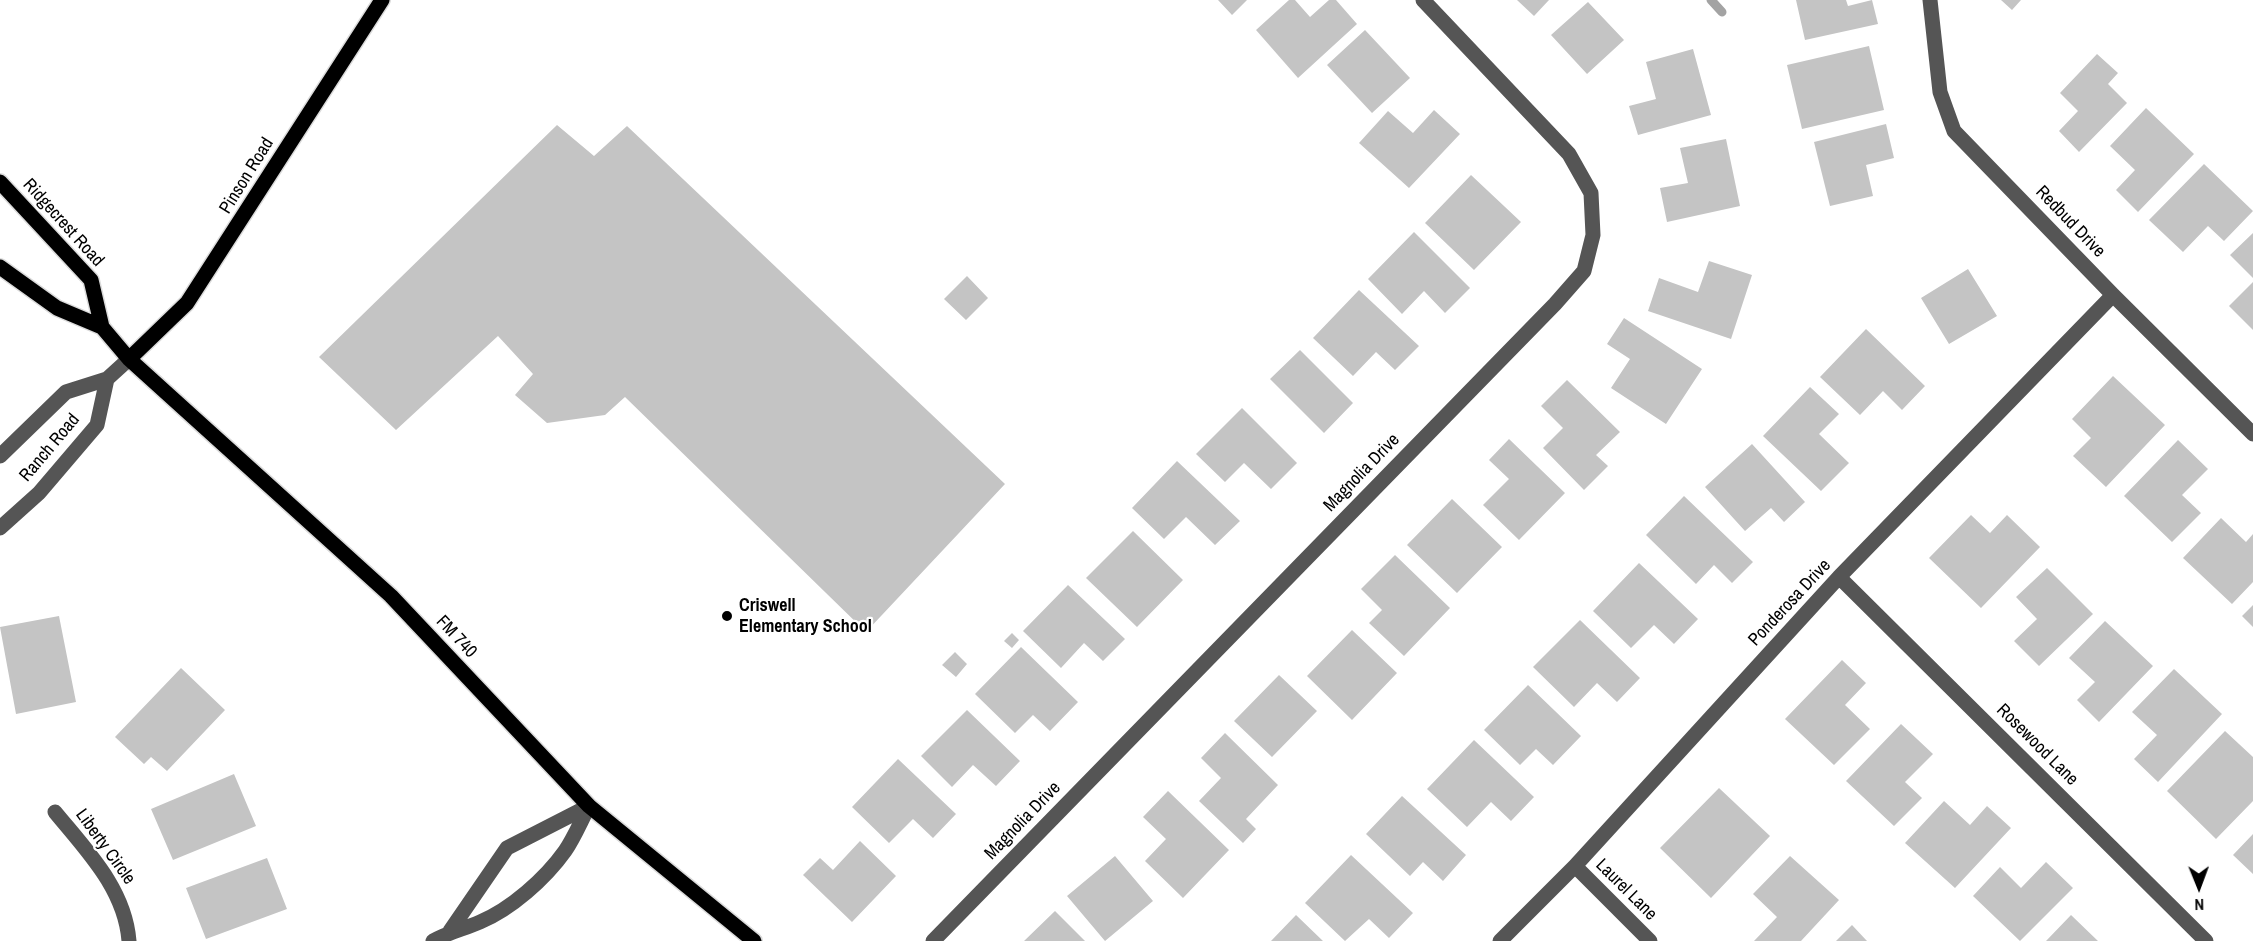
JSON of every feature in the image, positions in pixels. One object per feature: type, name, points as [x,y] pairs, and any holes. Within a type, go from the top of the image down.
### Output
[{"type":"main road","name":"Pinson Road","points":[[129,359],[187,303],[382,0]]},
{"type":"main road","name":"Ridgecrest Road","points":[[0,182],[91,280],[102,327]]},
{"type":"main road","name":"Ridgecrest Road","points":[[0,267],[57,308],[102,327],[129,359]]},
{"type":"main road","name":"FM 740","points":[[129,359],[391,596],[589,807],[754,941]]},
{"type":"street","name":"Magnolia Drive","points":[[933,941],[1555,304],[1584,271],[1593,235],[1591,193],[1569,154],[1423,0]]},
{"type":"street","name":"Redbud Drive","points":[[1930,0],[1940,92],[1954,131],[2113,295],[2253,434]]},
{"type":"street","name":"Ponderosa Drive","points":[[1500,941],[1575,866],[1839,577],[2113,295]]},
{"type":"street","name":"Ranch Road","points":[[0,456],[66,392],[107,379],[129,359]]},
{"type":"street","name":"Ranch Road","points":[[0,528],[39,493],[97,425],[107,379]]},
{"type":"street","name":"Rosewood Lane","points":[[1839,577],[2206,941]]},
{"type":"street","points":[[450,931],[507,848],[589,807]]},
{"type":"street","points":[[433,941],[450,931],[481,922],[513,902],[543,876],[565,851],[589,807]]},
{"type":"street","name":"Liberty Circle","points":[[55,812],[102,871],[119,898],[128,926],[129,941]]},
{"type":"street","name":"Laurel Lane","points":[[1575,866],[1650,941]]},
{"type":"building","points":[[1218,0],[1247,0],[1232,15]]},
{"type":"building","points":[[1289,0],[1295,0],[1310,17],[1329,0],[1336,0],[1357,24],[1298,78],[1256,30]]},
{"type":"building","points":[[1517,0],[1549,0],[1534,16]]},
{"type":"building","points":[[1796,0],[1846,0],[1848,6],[1872,0],[1878,24],[1805,40]]},
{"type":"building","points":[[2001,0],[2021,0],[2012,10]]},
{"type":"building","points":[[1588,2],[1624,40],[1587,74],[1551,35]]},
{"type":"building","points":[[1365,30],[1410,78],[1372,113],[1327,65]]},
{"type":"building","points":[[1869,46],[1884,110],[1802,129],[1787,65]]},
{"type":"building","points":[[1693,49],[1711,115],[1638,135],[1629,106],[1656,99],[1646,62]]},
{"type":"building","points":[[2097,54],[2118,73],[2108,84],[2127,103],[2079,152],[2059,131],[2078,111],[2060,93]]},
{"type":"building","points":[[2146,108],[2194,154],[2138,212],[2116,190],[2135,170],[2110,146]]},
{"type":"building","points":[[1434,110],[1460,134],[1409,188],[1359,143],[1388,111],[1413,133]]},
{"type":"building","points":[[1886,124],[1894,158],[1866,165],[1873,196],[1830,206],[1814,142]]},
{"type":"building","points":[[557,125],[594,156],[627,126],[1005,484],[866,632],[625,397],[605,415],[547,423],[515,395],[533,374],[498,336],[396,430],[319,357]]},
{"type":"building","points":[[1726,139],[1740,206],[1667,222],[1660,188],[1688,183],[1680,148]]},
{"type":"building","points":[[2204,164],[2253,211],[2224,241],[2208,226],[2183,252],[2149,220]]},
{"type":"building","points":[[1471,175],[1521,222],[1474,270],[1425,223]]},
{"type":"building","points":[[1414,232],[1470,288],[1445,313],[1424,291],[1402,314],[1368,279]]},
{"type":"building","points":[[2253,233],[2253,278],[2230,255]]},
{"type":"building","points":[[1709,261],[1752,275],[1731,339],[1648,311],[1659,278],[1698,292]]},
{"type":"building","points":[[1968,269],[1997,316],[1949,344],[1921,298]]},
{"type":"building","points":[[967,276],[988,298],[966,320],[944,299]]},
{"type":"building","points":[[2253,282],[2253,330],[2229,306]]},
{"type":"building","points":[[1359,290],[1419,346],[1395,370],[1376,352],[1353,376],[1313,338]]},
{"type":"building","points":[[1624,318],[1702,369],[1666,424],[1611,388],[1630,359],[1607,344]]},
{"type":"building","points":[[1866,329],[1925,386],[1902,410],[1883,391],[1860,415],[1820,377]]},
{"type":"building","points":[[1300,350],[1353,403],[1324,433],[1270,379]]},
{"type":"building","points":[[2113,376],[2165,425],[2106,487],[2073,456],[2091,438],[2072,419]]},
{"type":"building","points":[[1567,380],[1620,432],[1596,455],[1608,466],[1584,490],[1543,448],[1563,428],[1541,406]]},
{"type":"building","points":[[1810,387],[1839,414],[1819,434],[1849,463],[1821,491],[1763,436]]},
{"type":"building","points":[[1242,408],[1297,463],[1271,489],[1244,463],[1225,482],[1196,454]]},
{"type":"building","points":[[1509,439],[1565,493],[1519,540],[1483,505],[1509,479],[1489,460]]},
{"type":"building","points":[[2178,440],[2208,469],[2182,495],[2201,513],[2172,542],[2124,496]]},
{"type":"building","points":[[1752,444],[1805,502],[1784,522],[1771,508],[1745,531],[1705,487]]},
{"type":"building","points":[[1177,461],[1240,521],[1215,545],[1186,517],[1164,539],[1132,508]]},
{"type":"building","points":[[1684,496],[1753,562],[1732,583],[1714,565],[1696,584],[1646,535]]},
{"type":"building","points":[[1452,499],[1502,547],[1457,593],[1407,545]]},
{"type":"building","points":[[1971,515],[1990,533],[2007,515],[2040,547],[1981,608],[1929,558]]},
{"type":"building","points":[[2221,518],[2246,542],[2253,534],[2253,582],[2232,604],[2183,558]]},
{"type":"building","points":[[1133,531],[1183,580],[1137,627],[1086,578]]},
{"type":"building","points":[[1395,555],[1450,608],[1404,656],[1369,623],[1382,610],[1361,589]]},
{"type":"building","points":[[1639,563],[1698,619],[1674,644],[1654,625],[1631,648],[1593,611]]},
{"type":"building","points":[[2047,568],[2093,614],[2039,666],[2014,641],[2037,619],[2016,597]]},
{"type":"building","points":[[1068,585],[1125,639],[1103,661],[1084,643],[1061,668],[1023,631]]},
{"type":"building","points":[[2253,605],[2253,627],[2242,616]]},
{"type":"building","points":[[59,616],[76,702],[16,714],[0,627]]},
{"type":"building","points":[[1580,620],[1640,678],[1617,702],[1597,683],[1574,707],[1533,667]]},
{"type":"building","points":[[2105,621],[2153,666],[2099,722],[2077,700],[2095,682],[2069,658]]},
{"type":"building","points":[[1352,630],[1397,673],[1352,720],[1307,676]]},
{"type":"building","points":[[1012,633],[1019,640],[1012,648],[1004,641]]},
{"type":"building","points":[[1021,647],[1078,702],[1050,731],[1033,715],[1015,733],[975,694]]},
{"type":"building","points":[[955,652],[967,664],[956,677],[942,665]]},
{"type":"building","points":[[1842,660],[1866,683],[1845,705],[1870,729],[1834,765],[1785,719]]},
{"type":"building","points":[[181,668],[225,710],[167,771],[151,757],[144,764],[115,737]]},
{"type":"building","points":[[2174,669],[2222,714],[2158,782],[2134,759],[2157,735],[2132,712]]},
{"type":"building","points":[[1279,675],[1317,711],[1272,757],[1234,721]]},
{"type":"building","points":[[1528,685],[1581,736],[1553,765],[1536,749],[1520,765],[1484,730]]},
{"type":"building","points":[[967,710],[1020,761],[996,786],[973,765],[952,787],[921,756]]},
{"type":"building","points":[[1901,724],[1933,754],[1905,782],[1922,798],[1894,826],[1846,781]]},
{"type":"building","points":[[2225,731],[2253,757],[2253,801],[2216,839],[2167,791]]},
{"type":"building","points":[[1225,733],[1278,785],[1246,819],[1256,829],[1243,843],[1199,801],[1221,778],[1201,758]]},
{"type":"building","points":[[1474,740],[1534,797],[1511,821],[1491,802],[1467,827],[1427,789]]},
{"type":"building","points":[[898,759],[956,814],[933,838],[913,819],[889,843],[852,807]]},
{"type":"building","points":[[234,774],[256,826],[173,860],[151,809]]},
{"type":"building","points":[[1719,788],[1770,836],[1711,898],[1660,848]]},
{"type":"building","points":[[1168,791],[1229,850],[1183,898],[1145,861],[1166,839],[1143,817]]},
{"type":"building","points":[[1402,796],[1466,855],[1443,881],[1423,862],[1410,876],[1366,834]]},
{"type":"building","points":[[1944,801],[1970,825],[1987,806],[2011,828],[1955,888],[1905,843]]},
{"type":"building","points":[[2253,834],[2253,874],[2233,855]]},
{"type":"building","points":[[860,841],[896,876],[852,922],[803,875],[820,858],[833,870]]},
{"type":"building","points":[[1351,855],[1413,913],[1389,938],[1369,919],[1345,941],[1305,903]]},
{"type":"building","points":[[1115,856],[1153,901],[1105,941],[1067,896]]},
{"type":"building","points":[[1790,856],[1839,900],[1801,941],[1754,941],[1777,917],[1753,894]]},
{"type":"building","points":[[267,858],[287,909],[206,939],[186,888]]},
{"type":"building","points":[[2046,862],[2073,888],[2020,941],[1973,896],[2000,867],[2021,888]]},
{"type":"building","points":[[1055,911],[1085,941],[1024,941]]},
{"type":"building","points":[[1296,915],[1323,941],[1271,941]]},
{"type":"building","points":[[2071,915],[2098,941],[2046,941]]},
{"type":"building","points":[[1852,925],[1867,941],[1836,941]]},
{"type":"waterway","points":[[1711,0],[1722,12]]},
{"type":"place","name":"Criswell Elementary School","points":[[727,616]]}]
